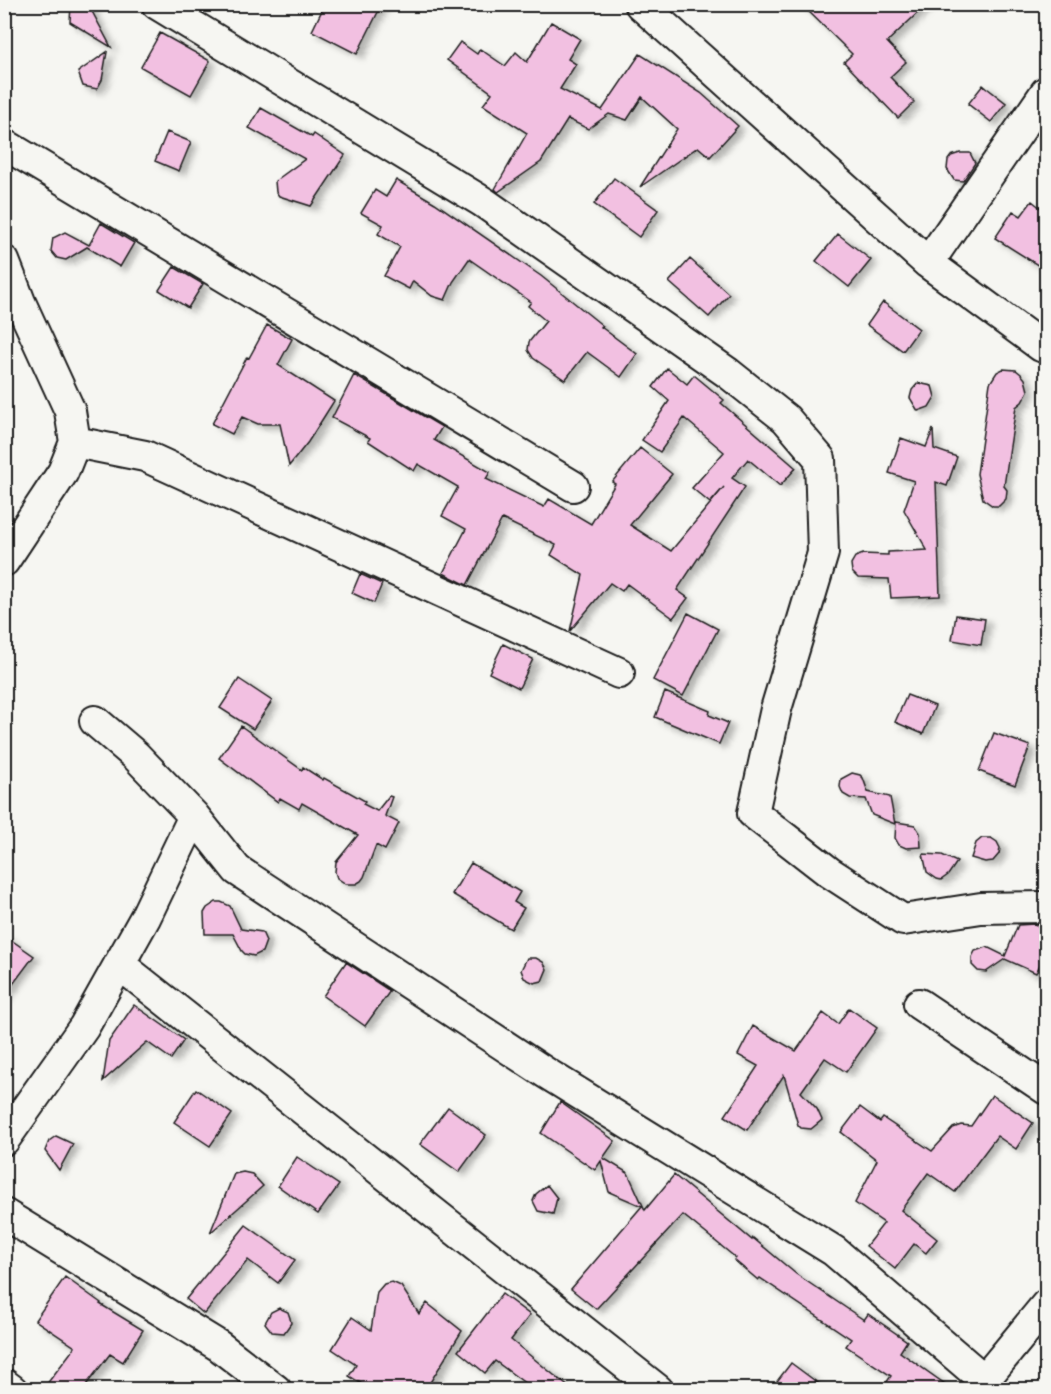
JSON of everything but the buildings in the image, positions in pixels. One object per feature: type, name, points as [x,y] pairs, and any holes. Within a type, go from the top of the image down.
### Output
[{"type":"street","points":[[157,4],[483,202],[686,342],[786,419],[820,459],[823,553],[776,709],[753,813],[828,872],[903,920],[981,908],[1047,907]]},
{"type":"street","points":[[640,4],[928,263],[1041,346],[1047,348]]},
{"type":"street","points":[[928,263],[1045,98]]},
{"type":"street","points":[[4,144],[573,486]]},
{"type":"street","points":[[4,261],[20,302],[70,411],[75,442],[63,472],[5,559]]},
{"type":"street","points":[[75,442],[145,456],[619,673]]},
{"type":"street","points":[[95,721],[136,756],[194,816],[237,870],[546,1073],[834,1251],[982,1386],[1047,1305]]},
{"type":"street","points":[[4,1140],[84,1027],[145,918],[194,816]]},
{"type":"street","points":[[119,964],[658,1389]]},
{"type":"street","points":[[919,1004],[1047,1089]]},
{"type":"street","points":[[4,1214],[219,1346],[276,1389]]},
{"type":"street","points":[[4,1384],[12,1389]]}]
